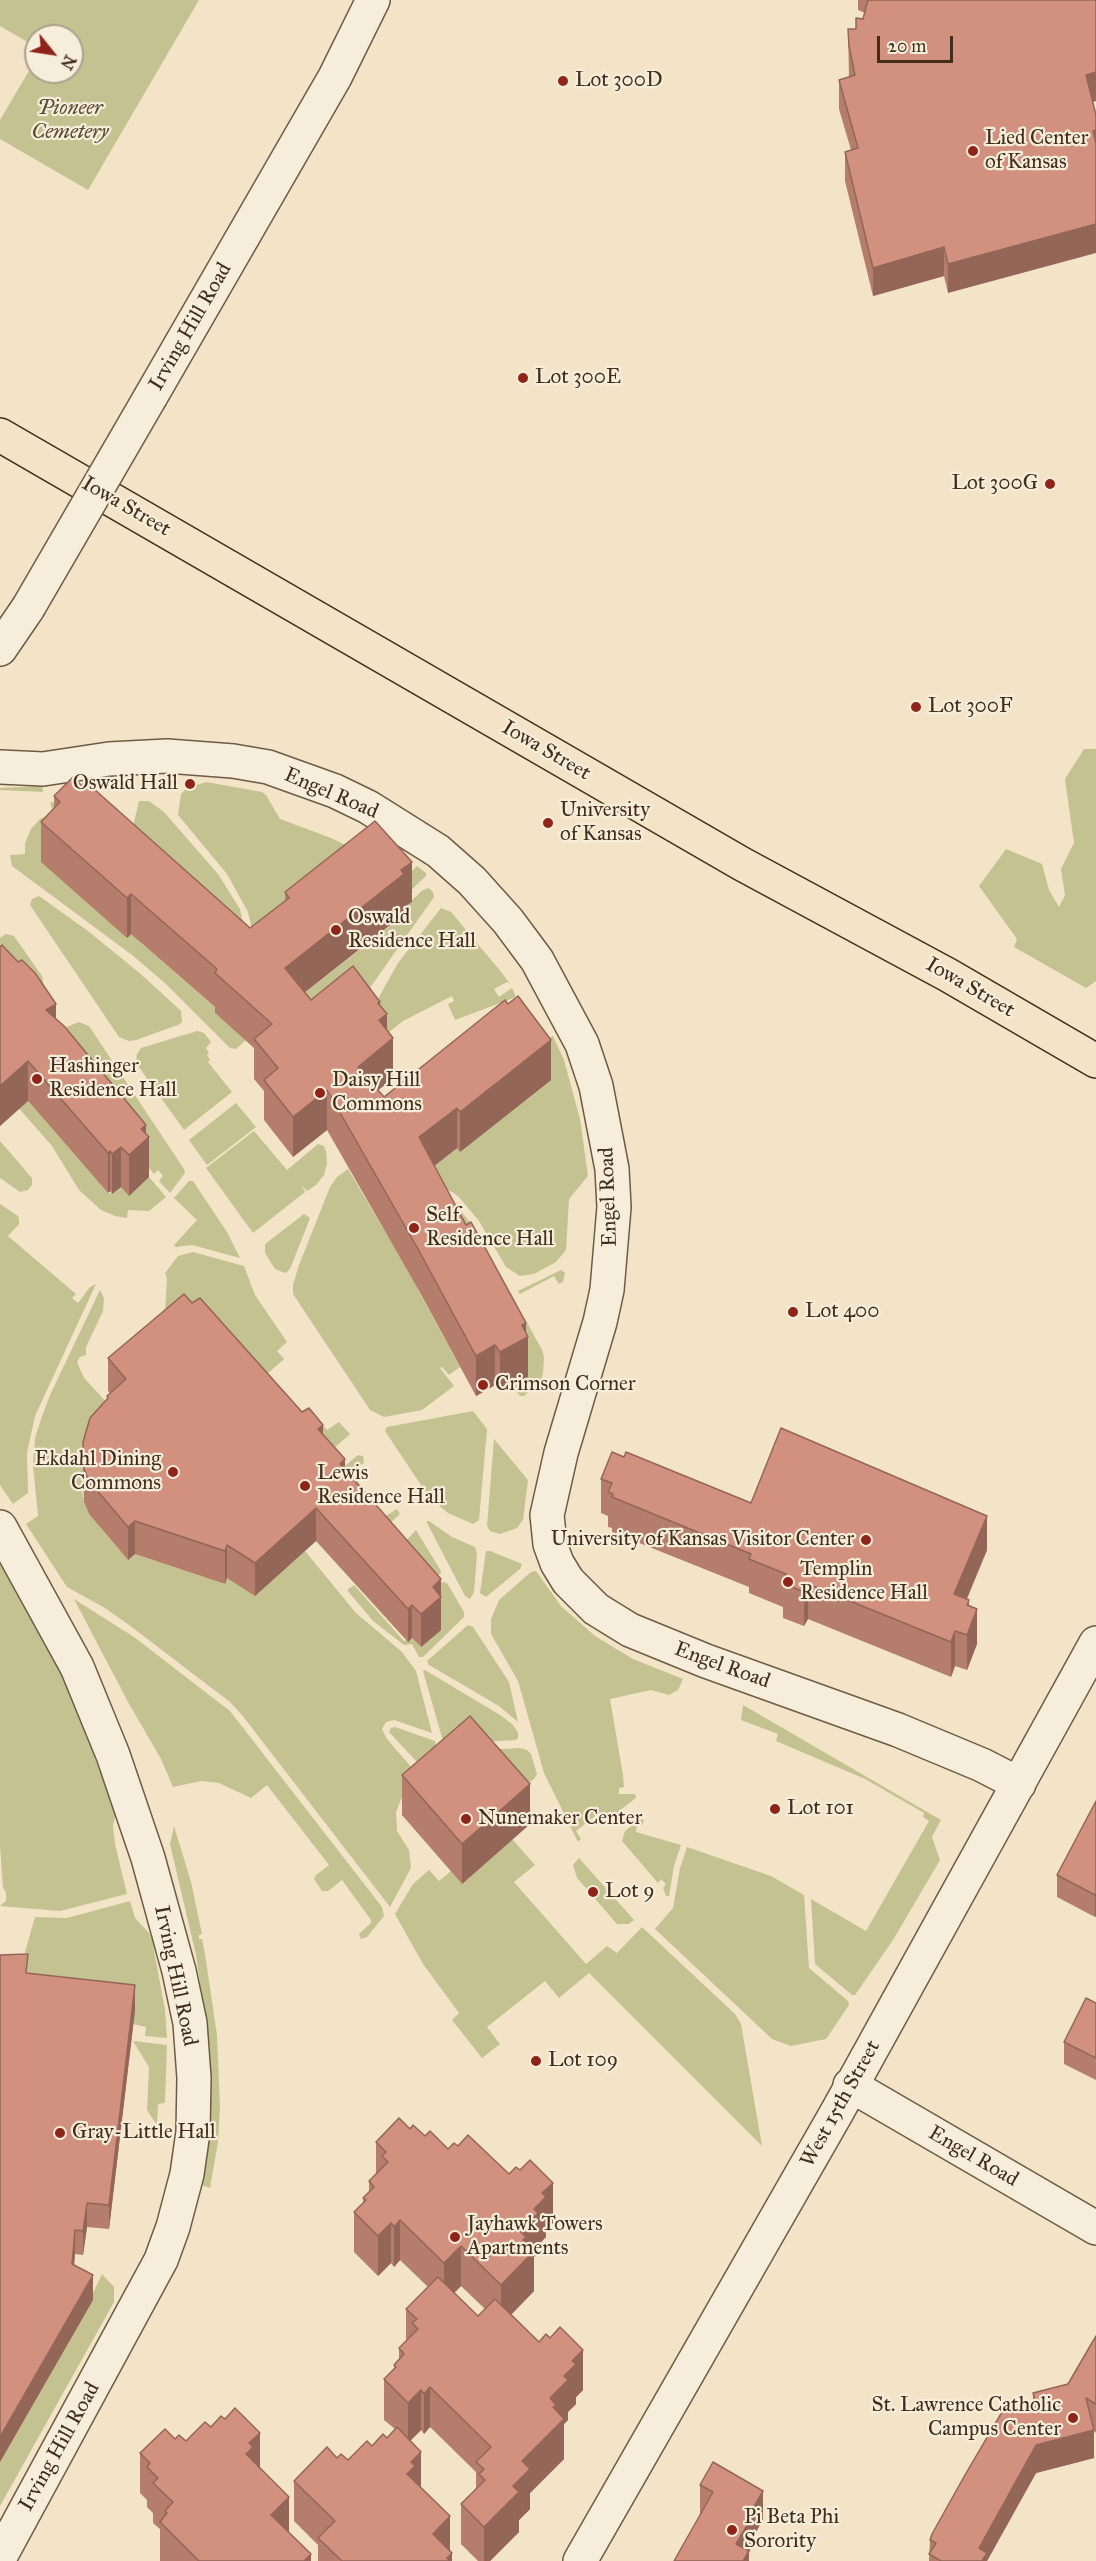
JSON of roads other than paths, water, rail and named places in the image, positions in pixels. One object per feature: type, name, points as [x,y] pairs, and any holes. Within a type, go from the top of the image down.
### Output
[{"type":"highway","name":"Iowa Street","points":[[0,435],[742,864],[948,975],[1096,1061]]},
{"type":"street","name":"Irving Hill Road","points":[[0,649],[28,608],[335,76],[373,0]]},
{"type":"street","name":"Engel Road","points":[[0,767],[43,770],[109,759],[167,756],[233,761],[268,767],[335,791],[368,807],[438,851],[472,881],[508,921],[537,960],[572,1023],[582,1044],[596,1086],[612,1169],[614,1207],[607,1290],[600,1322],[561,1453],[547,1515],[550,1544],[562,1572],[596,1609],[630,1630],[706,1661],[898,1730],[982,1765],[1019,1784]]},
{"type":"street","name":"Irving Hill Road","points":[[0,1527],[77,1667],[113,1755],[148,1858],[179,1971],[190,2024],[194,2078],[193,2132],[187,2174],[173,2227],[161,2260],[0,2557]]},
{"type":"street","name":"West 15th Street","points":[[580,2561],[837,2112],[1096,1643]]},
{"type":"street","name":"Engel Road","points":[[850,2085],[1096,2228]]},
{"type":"place","name":"Lot 300D","points":[[563,81]]},
{"type":"place","name":"Lied Center of Kansas","points":[[973,151]]},
{"type":"place","name":"Lot 300E","points":[[523,378]]},
{"type":"place","name":"Lot 300G","points":[[1050,484]]},
{"type":"place","name":"Lot 300F","points":[[916,707]]},
{"type":"place","name":"Oswald Hall","points":[[190,784]]},
{"type":"place","name":"University of Kansas","points":[[548,823]]},
{"type":"place","name":"Oswald Residence Hall","points":[[336,930]]},
{"type":"place","name":"Hashinger Residence Hall","points":[[37,1079]]},
{"type":"place","name":"Daisy Hill Commons","points":[[320,1093]]},
{"type":"place","name":"Self Residence Hall","points":[[414,1228]]},
{"type":"place","name":"Lot 400","points":[[793,1312]]},
{"type":"place","name":"Crimson Corner","points":[[483,1385]]},
{"type":"place","name":"Ekdahl Dining Commons","points":[[173,1472]]},
{"type":"place","name":"Lewis Residence Hall","points":[[305,1486]]},
{"type":"place","name":"University of Kansas Visitor Center","points":[[866,1540]]},
{"type":"place","name":"Templin Residence Hall","points":[[788,1582]]},
{"type":"place","name":"Lot 101","points":[[775,1809]]},
{"type":"place","name":"Nunemaker Center","points":[[466,1819]]},
{"type":"place","name":"Lot 9","points":[[593,1892]]},
{"type":"place","name":"Lot 109","points":[[536,2061]]},
{"type":"place","name":"Gray-Little Hall","points":[[60,2133]]},
{"type":"place","name":"Jayhawk Towers Apartments","points":[[455,2237]]},
{"type":"place","name":"St. Lawrence Catholic Campus Center","points":[[1073,2418]]},
{"type":"place","name":"Pi Beta Phi Sorority","points":[[732,2530]]},
{"type":"park label","name":"Pioneer Cemetery","points":[[70,121]]}]
